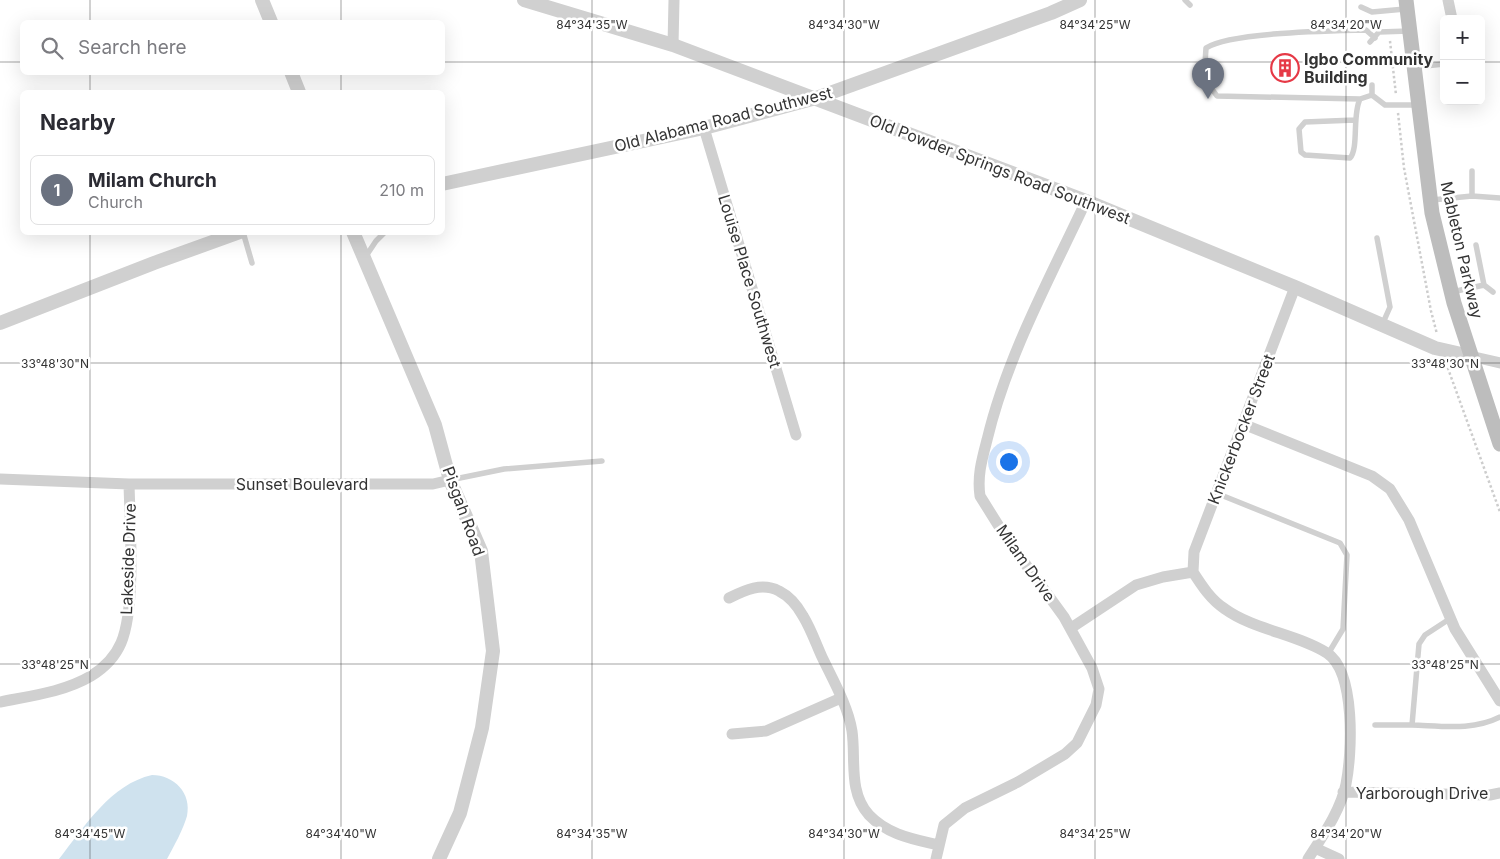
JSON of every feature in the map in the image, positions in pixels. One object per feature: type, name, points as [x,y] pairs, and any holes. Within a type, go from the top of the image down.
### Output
[{"type":"main road","name":"Mableton Parkway","points":[[1407,4],[1430,201],[1451,292],[1470,356],[1500,444]]},
{"type":"street","points":[[262,0],[270,20]]},
{"type":"street","name":"Old Powder Springs Road Southwest","points":[[524,0],[673,44],[1086,201],[1296,287],[1435,348],[1470,356]]},
{"type":"street","points":[[673,44],[674,0]]},
{"type":"street","name":"Old Alabama Road Southwest","points":[[445,183],[704,128],[816,98],[1051,13],[1080,0]]},
{"type":"street","points":[[1448,0],[1451,15]]},
{"type":"street","points":[[292,75],[298,90]]},
{"type":"street","name":"Louise Place Southwest","points":[[704,128],[796,435]]},
{"type":"street","name":"Milam Drive","points":[[936,859],[944,824],[965,808],[1018,782],[1065,754],[1077,743],[1096,705],[1099,689],[1092,668],[1070,628],[1005,536],[980,496],[979,480],[994,410],[1012,364],[1086,201]]},
{"type":"street","points":[[0,324],[154,263],[233,235]]},
{"type":"street","name":"Pisgah Road","points":[[354,235],[435,424],[450,480],[481,551],[493,651],[482,728],[460,813],[439,859]]},
{"type":"street","name":"Knickerbocker Street","points":[[1192,572],[1194,552],[1296,287]]},
{"type":"street","points":[[1470,356],[1500,363]]},
{"type":"street","points":[[1243,424],[1372,476],[1390,488],[1409,520],[1451,618],[1500,701]]},
{"type":"street","name":"Sunset Boulevard","points":[[0,479],[130,484],[433,484],[450,480]]},
{"type":"street","name":"Lakeside Drive","points":[[0,702],[75,684],[92,676],[112,658],[121,642],[127,613],[130,583],[130,484]]},
{"type":"street","points":[[1070,628],[1136,585],[1163,576],[1192,572],[1209,595],[1226,610],[1328,654],[1341,672],[1348,693],[1351,733],[1344,792],[1308,859]]},
{"type":"street","points":[[729,598],[748,589],[766,587],[779,591],[790,599],[803,615],[841,698],[852,731],[855,783],[859,800],[869,815],[883,827],[903,837],[938,844]]},
{"type":"street","points":[[732,734],[766,731],[841,698]]},
{"type":"street","name":"Yarborough Drive","points":[[1344,792],[1490,795],[1500,793]]},
{"type":"street","points":[[1315,848],[1339,859]]},
{"type":"lane","points":[[1361,7],[1372,12],[1407,4]]},
{"type":"lane","points":[[1372,95],[1360,99],[1217,96],[1204,78],[1206,48],[1215,42],[1317,32],[1366,30],[1372,40],[1380,32],[1410,31]]},
{"type":"lane","points":[[1414,68],[1440,65]]},
{"type":"lane","points":[[1372,86],[1372,95]]},
{"type":"lane","points":[[1372,95],[1385,105],[1418,105]]},
{"type":"lane","points":[[1355,120],[1305,122],[1299,129],[1301,152],[1304,155],[1350,158],[1354,150],[1355,120],[1360,99]]},
{"type":"lane","points":[[1472,171],[1472,196]]},
{"type":"lane","points":[[1430,201],[1472,196],[1500,198]]},
{"type":"lane","points":[[243,235],[252,263]]},
{"type":"lane","points":[[364,260],[382,235]]},
{"type":"lane","points":[[1377,238],[1390,308],[1382,325]]},
{"type":"lane","points":[[1476,245],[1484,285],[1493,292]]},
{"type":"lane","points":[[1451,292],[1484,285]]},
{"type":"lane","name":"Sunset Boulevard","points":[[450,480],[504,469],[602,460]]},
{"type":"lane","points":[[1216,493],[1340,543],[1347,555],[1343,629],[1328,654]]},
{"type":"lane","points":[[1412,725],[1419,644],[1425,635],[1451,618]]},
{"type":"lane","points":[[1375,725],[1473,726],[1487,724],[1500,717]]},
{"type":"water","points":[[152,775],[167,778],[174,782],[180,787],[187,800],[187,816],[167,859],[59,859],[111,797],[137,780]]},
{"type":"place","name":"Igbo Community Building","points":[[1285,68]]},
{"type":"place","name":"Milam Church","points":[[1208,99]]}]
